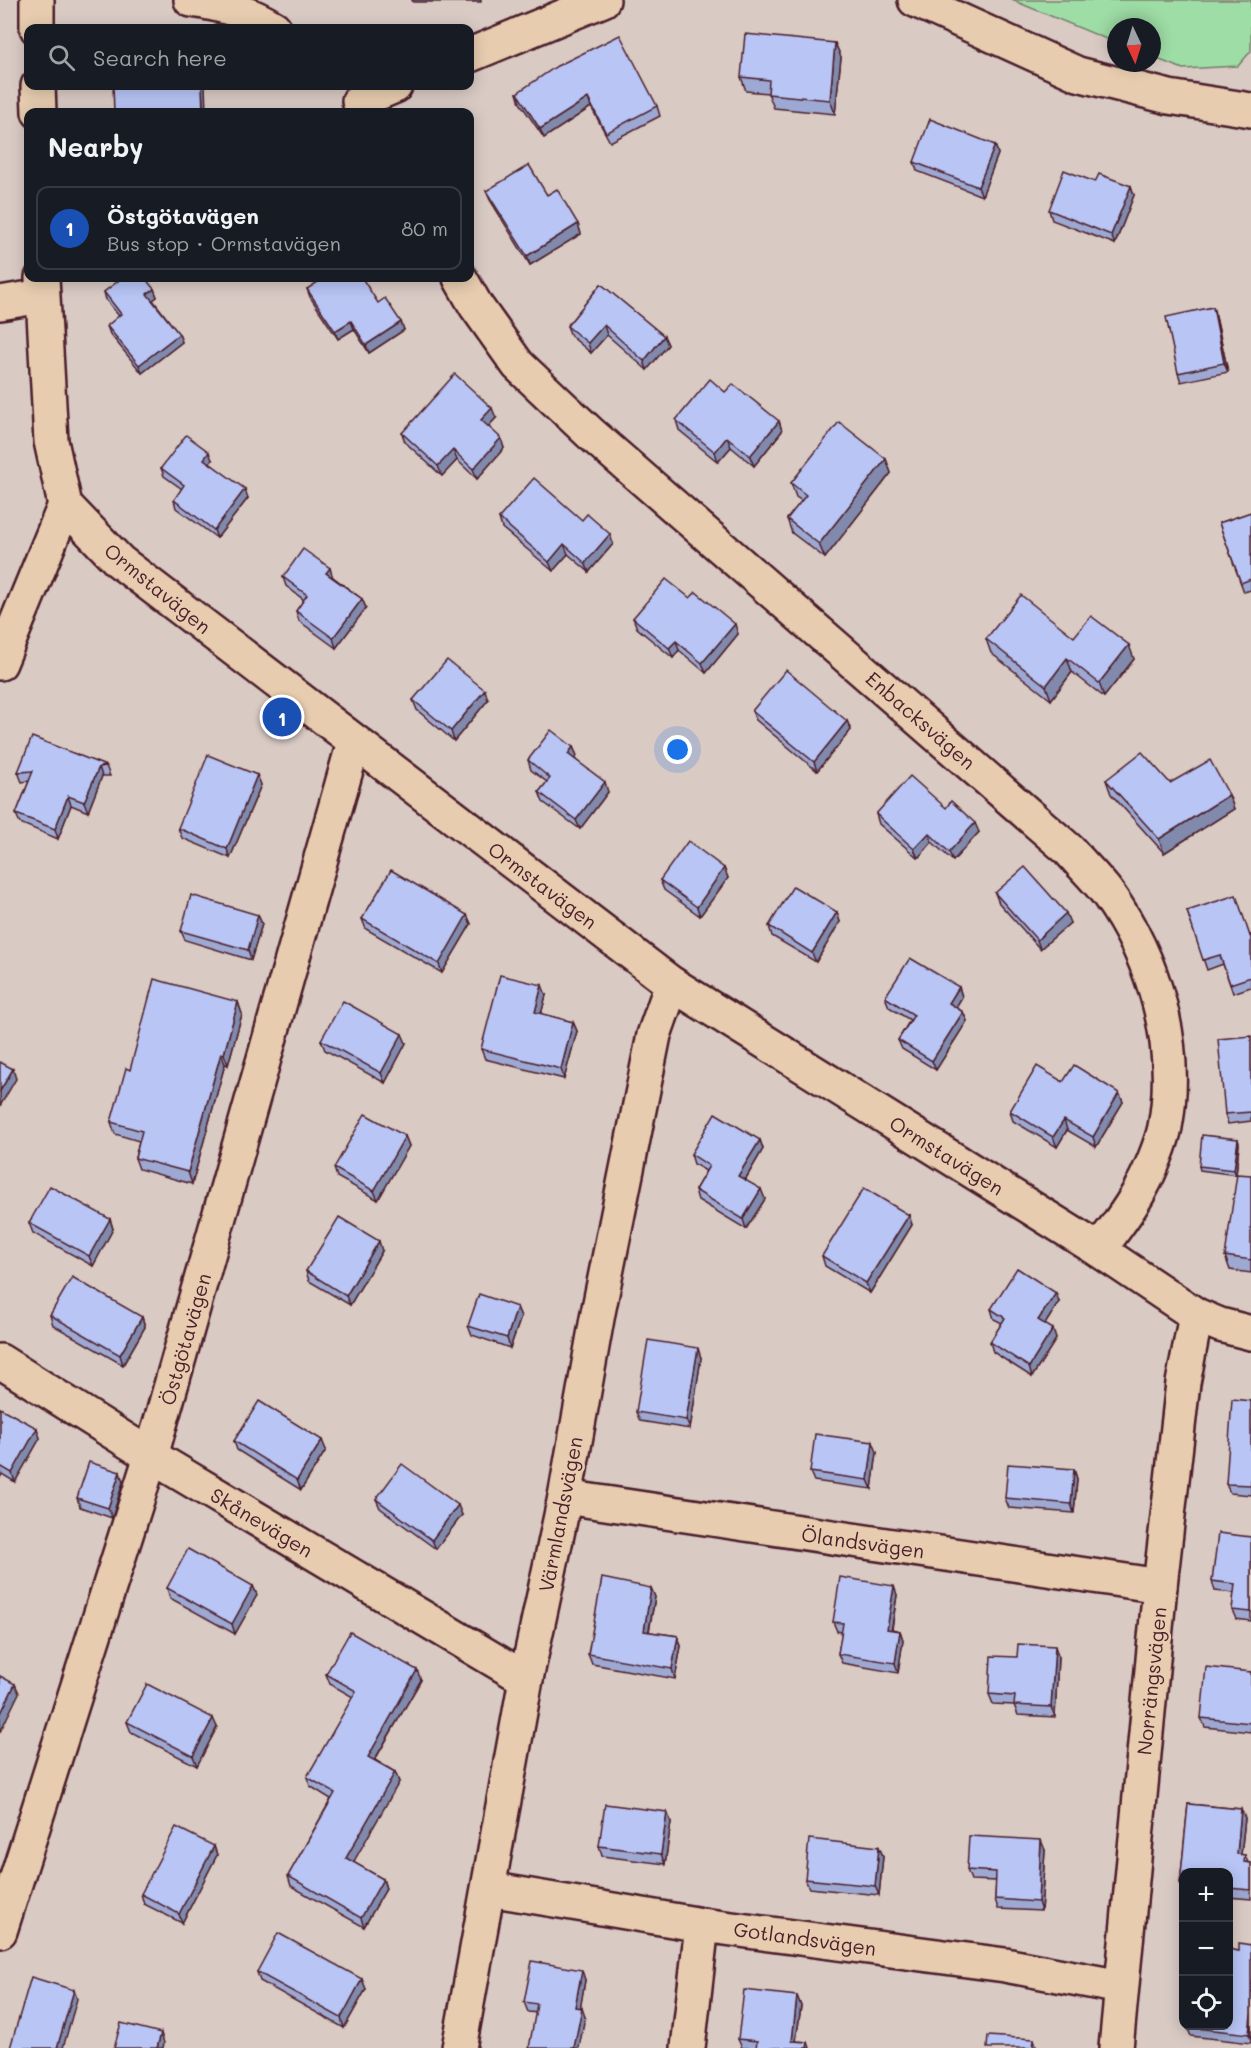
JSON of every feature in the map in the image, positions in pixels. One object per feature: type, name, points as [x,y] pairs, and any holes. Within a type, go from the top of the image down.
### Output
[{"type":"street","points":[[37,0],[37,24]]},
{"type":"street","points":[[191,0],[220,4],[267,24]]},
{"type":"street","points":[[474,53],[603,0]]},
{"type":"street","points":[[915,0],[1078,74],[1169,98],[1251,110]]},
{"type":"street","points":[[38,90],[39,108]]},
{"type":"street","points":[[357,100],[384,90]]},
{"type":"street","name":"Enbacksvägen","points":[[462,282],[476,306],[518,366],[590,434],[1069,850],[1107,893],[1131,929],[1151,975],[1166,1030],[1169,1079],[1165,1128],[1142,1187],[1100,1250]]},
{"type":"street","points":[[0,303],[42,287],[51,441],[65,505],[0,663]]},
{"type":"street","name":"Ormstavägen","points":[[65,505],[119,561],[672,984],[1100,1250],[1196,1315],[1220,1325],[1251,1333]]},
{"type":"street","name":"Östgötavägen","points":[[0,1931],[151,1456],[354,742]]},
{"type":"street","name":"Värmlandsvägen","points":[[459,2048],[526,1679],[565,1497],[598,1312],[654,1035],[672,984]]},
{"type":"street","name":"Norrängsvägen","points":[[1116,2048],[1160,1586],[1183,1383],[1196,1315]]},
{"type":"street","name":"Skånevägen","points":[[0,1361],[151,1456],[526,1679]]},
{"type":"street","name":"Ölandsvägen","points":[[565,1497],[1160,1586]]},
{"type":"street","name":"Gotlandsvägen","points":[[489,1889],[702,1924],[1005,1965],[1121,1987]]},
{"type":"street","points":[[688,2048],[702,1924]]},
{"type":"green space","points":[[1012,0],[1251,0],[1251,51],[1238,66],[1183,69],[1161,60],[1161,18],[1107,18],[1107,39]]},
{"type":"building","points":[[745,34],[835,43],[830,100],[768,94],[769,80],[741,77]]},
{"type":"building","points":[[620,35],[657,106],[606,133],[588,98],[540,129],[517,93],[557,66]]},
{"type":"building","points":[[113,90],[202,90],[203,108],[114,108]]},
{"type":"building","points":[[930,119],[995,145],[978,187],[914,162]]},
{"type":"building","points":[[529,165],[547,195],[557,189],[578,224],[527,256],[486,191]]},
{"type":"building","points":[[1064,170],[1095,182],[1099,174],[1131,186],[1111,235],[1049,210]]},
{"type":"building","points":[[117,282],[148,282],[154,289],[147,294],[179,334],[139,365],[107,326],[121,314],[104,292]]},
{"type":"building","points":[[318,282],[365,282],[378,303],[385,298],[401,322],[366,345],[351,321],[335,331],[307,289]]},
{"type":"building","points":[[601,284],[664,336],[644,361],[604,325],[588,343],[567,326]]},
{"type":"building","points":[[1213,307],[1224,363],[1178,373],[1166,317]]},
{"type":"building","points":[[455,374],[492,408],[481,420],[501,438],[473,469],[453,450],[438,466],[402,433]]},
{"type":"building","points":[[710,379],[725,392],[733,384],[779,421],[750,456],[727,437],[715,452],[676,420]]},
{"type":"building","points":[[839,422],[886,459],[819,544],[787,519],[806,495],[791,483]]},
{"type":"building","points":[[186,435],[209,452],[204,459],[245,489],[214,530],[174,500],[184,485],[161,468]]},
{"type":"building","points":[[534,478],[582,520],[587,514],[610,534],[585,563],[564,544],[549,562],[499,518]]},
{"type":"building","points":[[1251,512],[1251,579],[1241,583],[1219,523]]},
{"type":"building","points":[[303,549],[330,568],[326,573],[362,599],[333,638],[296,611],[307,595],[283,577]]},
{"type":"building","points":[[666,579],[690,598],[696,592],[735,624],[702,663],[676,641],[669,648],[633,618]]},
{"type":"building","points":[[1021,595],[1074,637],[1091,616],[1129,645],[1099,683],[1067,658],[1046,686],[986,639]]},
{"type":"building","points":[[447,660],[485,690],[451,731],[413,700]]},
{"type":"building","points":[[786,670],[847,721],[814,762],[752,711]]},
{"type":"building","points":[[551,730],[573,747],[568,754],[605,782],[576,820],[539,792],[550,778],[528,760]]},
{"type":"building","points":[[32,737],[106,766],[99,767],[84,802],[68,796],[55,829],[16,814],[33,771],[18,772]]},
{"type":"building","points":[[1142,752],[1170,783],[1210,760],[1229,795],[1159,839],[1106,780]]},
{"type":"building","points":[[208,755],[257,775],[227,849],[178,828]]},
{"type":"building","points":[[910,776],[946,808],[951,801],[975,823],[949,852],[929,833],[914,849],[876,814]]},
{"type":"building","points":[[688,841],[724,868],[697,907],[660,880]]},
{"type":"building","points":[[1025,867],[1066,913],[1037,940],[995,893]]},
{"type":"building","points":[[391,870],[467,915],[439,964],[362,919]]},
{"type":"building","points":[[793,886],[837,912],[812,953],[769,926]]},
{"type":"building","points":[[191,895],[258,915],[248,950],[181,931]]},
{"type":"building","points":[[1236,895],[1251,935],[1251,977],[1230,984],[1220,955],[1203,960],[1187,911]]},
{"type":"building","points":[[910,958],[959,987],[949,1003],[963,1012],[932,1061],[898,1040],[914,1015],[885,997]]},
{"type":"building","points":[[500,975],[542,985],[535,1012],[573,1022],[561,1069],[481,1049]]},
{"type":"building","points":[[154,979],[238,1002],[224,1054],[221,1053],[188,1172],[135,1158],[142,1131],[111,1122],[126,1068],[130,1070]]},
{"type":"building","points":[[343,1001],[402,1034],[381,1073],[321,1040]]},
{"type":"building","points":[[1251,1036],[1251,1112],[1225,1114],[1218,1039]]},
{"type":"building","points":[[0,1062],[13,1069],[0,1091]]},
{"type":"building","points":[[1074,1065],[1119,1093],[1093,1137],[1064,1120],[1053,1137],[1010,1111],[1037,1066],[1063,1082]]},
{"type":"building","points":[[715,1113],[760,1140],[738,1176],[761,1189],[743,1219],[695,1190],[709,1166],[691,1154]]},
{"type":"building","points":[[365,1114],[405,1136],[374,1191],[334,1168]]},
{"type":"building","points":[[1202,1135],[1238,1139],[1234,1170],[1199,1166]]},
{"type":"building","points":[[1237,1174],[1251,1175],[1251,1260],[1225,1256]]},
{"type":"building","points":[[50,1186],[110,1219],[89,1256],[29,1223]]},
{"type":"building","points":[[864,1188],[909,1215],[866,1283],[822,1256]]},
{"type":"building","points":[[339,1217],[379,1241],[346,1296],[306,1271]]},
{"type":"building","points":[[1017,1268],[1056,1293],[1038,1320],[1053,1329],[1029,1367],[990,1342],[1005,1318],[991,1309]]},
{"type":"building","points":[[72,1277],[142,1317],[120,1355],[50,1315]]},
{"type":"building","points":[[479,1294],[517,1307],[507,1338],[468,1326]]},
{"type":"building","points":[[648,1340],[698,1348],[686,1420],[636,1412]]},
{"type":"building","points":[[1232,1399],[1251,1401],[1251,1485],[1226,1484]]},
{"type":"building","points":[[259,1401],[322,1440],[297,1480],[234,1441]]},
{"type":"building","points":[[0,1408],[37,1428],[12,1473],[0,1466]]},
{"type":"building","points":[[815,1434],[873,1442],[868,1480],[810,1472]]},
{"type":"building","points":[[89,1462],[120,1472],[108,1508],[77,1498]]},
{"type":"building","points":[[402,1464],[458,1505],[432,1540],[376,1499]]},
{"type":"building","points":[[1008,1464],[1074,1469],[1071,1504],[1005,1498]]},
{"type":"building","points":[[1218,1533],[1251,1537],[1251,1612],[1232,1610],[1235,1584],[1212,1581]]},
{"type":"building","points":[[188,1549],[253,1586],[232,1624],[167,1588]]},
{"type":"building","points":[[840,1577],[894,1586],[887,1629],[900,1631],[895,1663],[838,1654],[843,1623],[833,1622]]},
{"type":"building","points":[[602,1578],[651,1588],[644,1631],[678,1636],[672,1669],[588,1654]]},
{"type":"building","points":[[350,1632],[417,1670],[368,1757],[395,1772],[346,1858],[383,1879],[361,1918],[288,1876],[335,1793],[307,1777],[356,1691],[326,1674]]},
{"type":"building","points":[[1018,1644],[1055,1646],[1051,1707],[1014,1705],[1015,1696],[989,1694],[991,1656],[1017,1657]]},
{"type":"building","points":[[1206,1667],[1251,1672],[1251,1723],[1201,1718]]},
{"type":"building","points":[[0,1676],[15,1684],[0,1715]]},
{"type":"building","points":[[147,1684],[213,1718],[193,1756],[127,1722]]},
{"type":"building","points":[[605,1804],[667,1812],[661,1854],[599,1846]]},
{"type":"building","points":[[1188,1804],[1241,1809],[1237,1854],[1245,1855],[1244,1862],[1251,1863],[1251,1890],[1233,1888],[1233,1868],[1182,1868]]},
{"type":"building","points":[[176,1827],[214,1846],[179,1914],[141,1894]]},
{"type":"building","points":[[969,1836],[1041,1840],[1038,1902],[995,1899],[996,1872],[967,1870]]},
{"type":"building","points":[[809,1839],[879,1847],[875,1886],[805,1879]]},
{"type":"building","points":[[278,1933],[362,1979],[341,2018],[257,1972]]},
{"type":"building","points":[[1239,1943],[1251,1945],[1249,2034],[1214,2030],[1233,2030],[1233,1950],[1239,1951]]},
{"type":"building","points":[[532,1961],[582,1970],[575,2007],[582,2008],[574,2048],[529,2048],[537,2004],[524,2002]]},
{"type":"building","points":[[31,1977],[74,1990],[57,2048],[10,2048]]},
{"type":"building","points":[[744,1990],[797,1996],[792,2041],[808,2042],[807,2048],[756,2048],[757,2041],[738,2039]]},
{"type":"building","points":[[121,2023],[161,2033],[157,2048],[114,2048]]},
{"type":"building","points":[[988,2036],[1034,2039],[1033,2048],[987,2048]]},
{"type":"place","name":"Östgötavägen","points":[[282,717]]}]
